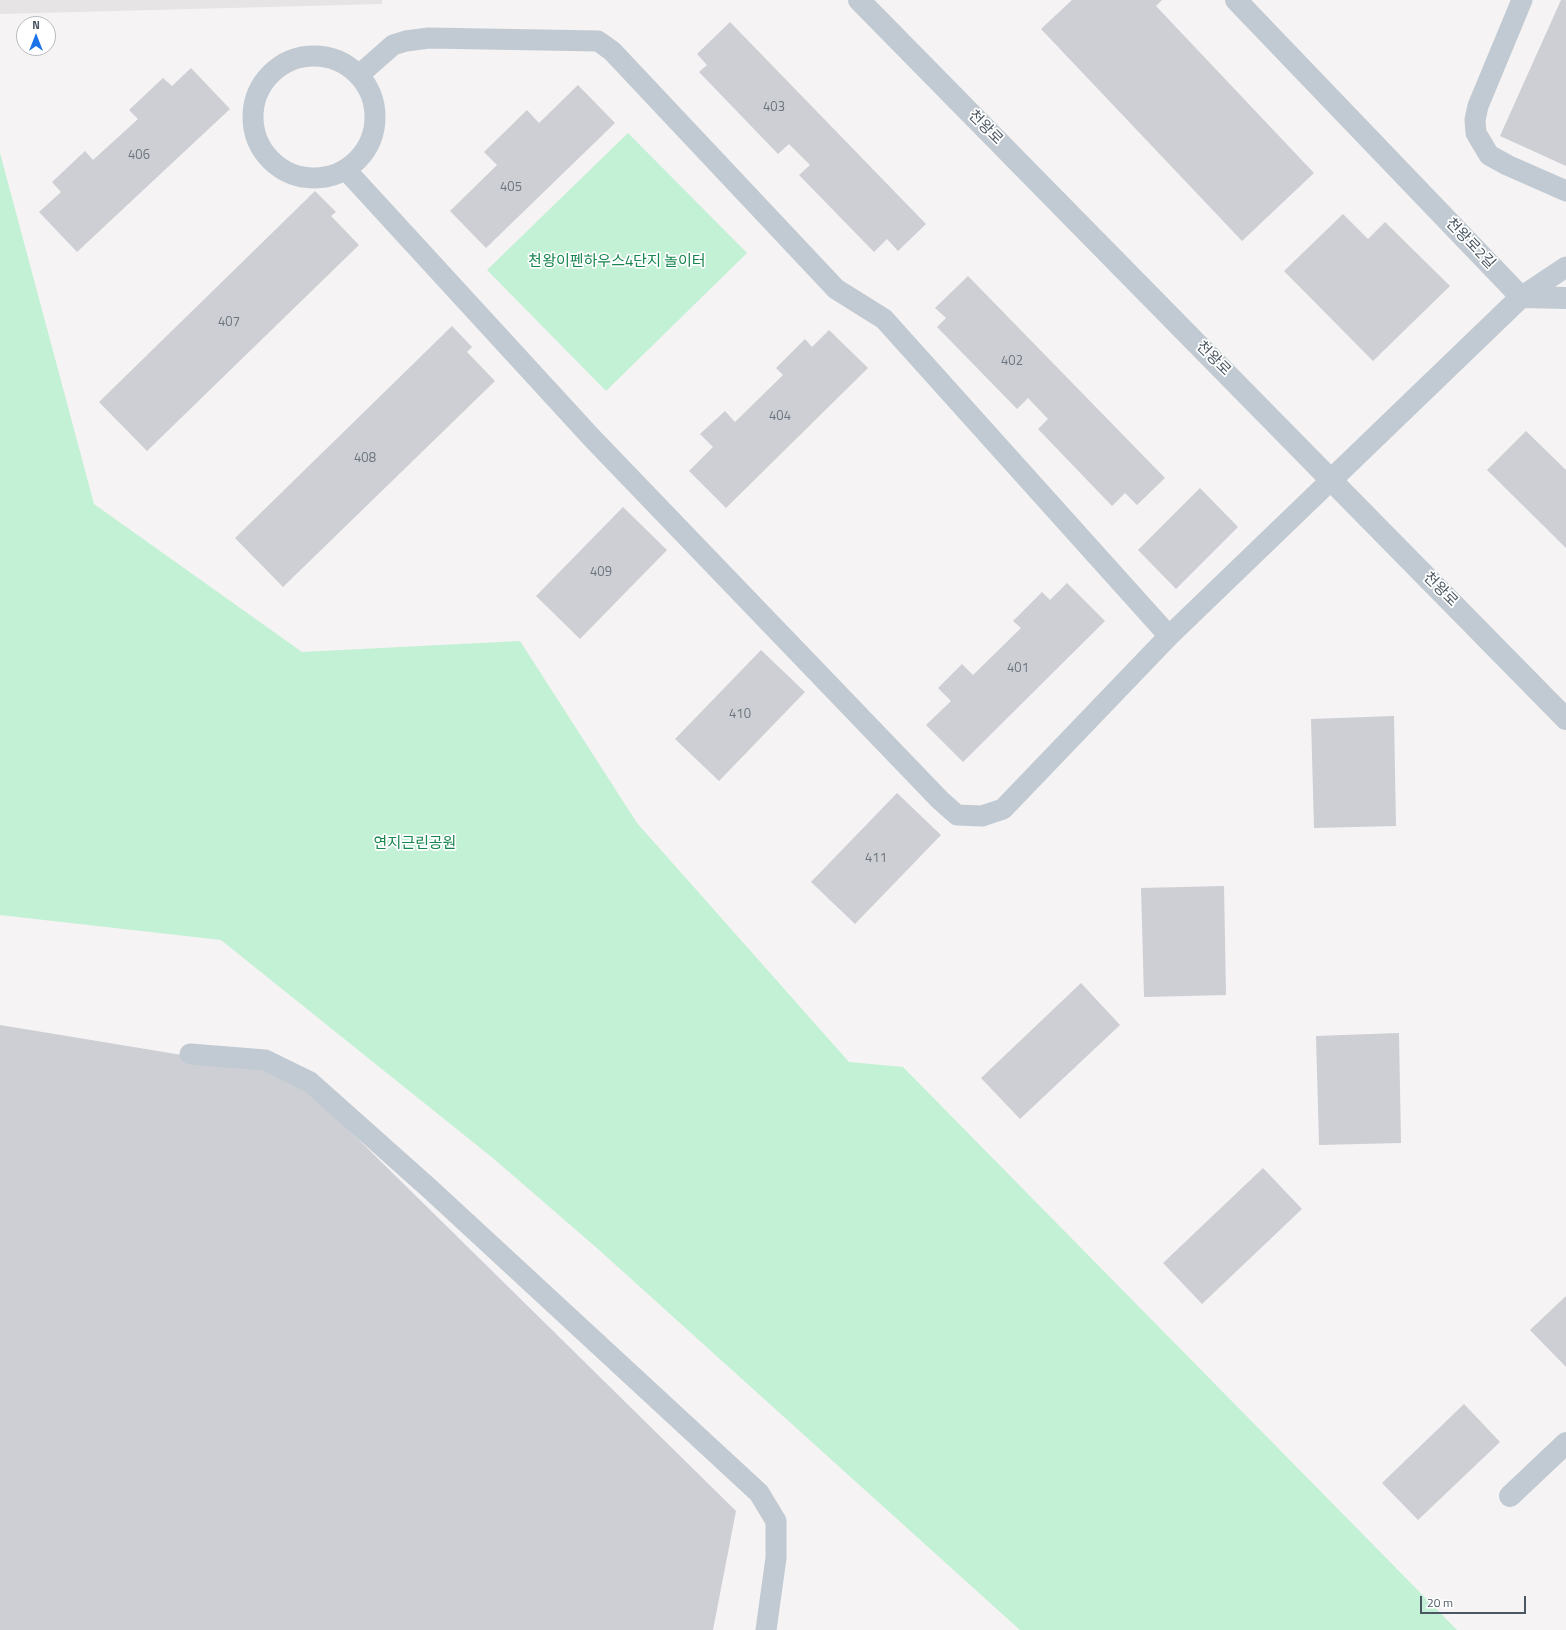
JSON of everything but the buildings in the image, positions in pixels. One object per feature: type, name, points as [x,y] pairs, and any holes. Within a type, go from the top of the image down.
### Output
[{"type":"street","name":"천왕로","points":[[859,0],[1566,719]]},
{"type":"street","name":"천왕로2길","points":[[1236,0],[1521,297]]},
{"type":"street","points":[[1331,480],[1521,297],[1566,298]]},
{"type":"street","points":[[1510,1496],[1566,1443]]},
{"type":"lane","points":[[1522,0],[1478,106],[1475,120],[1476,133],[1489,155],[1506,166],[1564,189]]},
{"type":"lane","points":[[359,75],[393,45],[406,41],[429,38],[598,41],[612,51],[836,289],[884,319],[1169,636]]},
{"type":"lane","points":[[300,56],[322,56],[342,62],[359,75],[370,90],[375,108],[375,126],[370,143],[360,158],[346,170],[326,178],[304,178],[284,171],[267,158],[256,140],[252,119],[255,98],[265,79],[280,65],[300,56]]},
{"type":"lane","points":[[346,170],[597,444],[940,800],[957,815],[982,816],[1003,809],[1169,636],[1331,480]]},
{"type":"lane","points":[[1521,297],[1566,267]]},
{"type":"lane","points":[[190,1054],[265,1060],[310,1082],[442,1200],[759,1493],[776,1521],[776,1558],[766,1630]]},
{"type":"shaded area","points":[[0,0],[382,0],[382,4],[0,14]]},
{"type":"green space","name":"천왕이펜하우스4단지 놀이터","points":[[628,133],[747,253],[606,391],[487,270]]},
{"type":"green space","name":"연지근린공원","points":[[0,153],[94,504],[302,652],[520,641],[637,823],[849,1062],[903,1067],[1457,1630],[1020,1630],[598,1249],[494,1159],[221,940],[0,915]]}]
